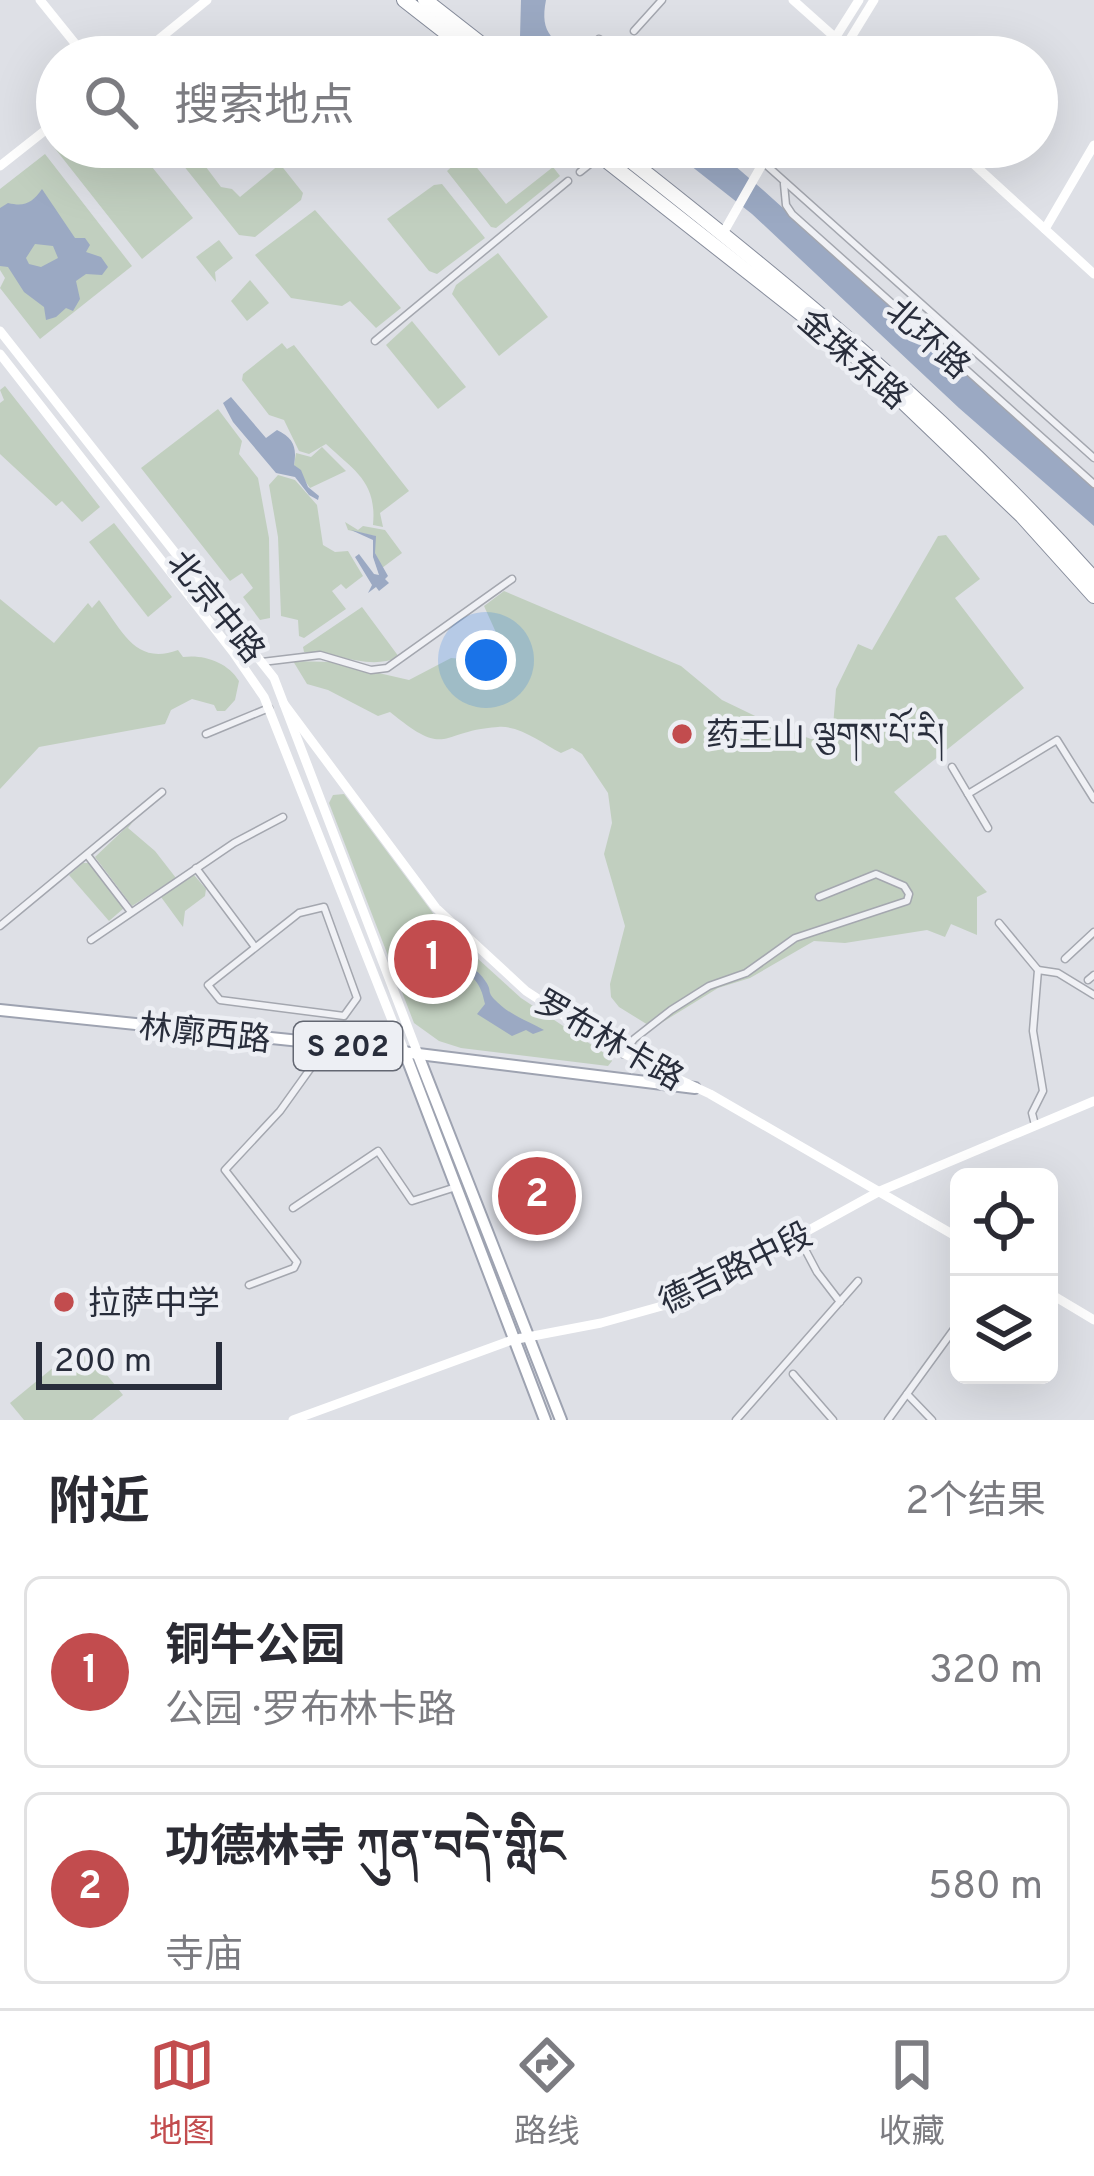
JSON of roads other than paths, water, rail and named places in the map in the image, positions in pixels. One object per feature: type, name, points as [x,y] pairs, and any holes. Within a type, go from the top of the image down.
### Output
[{"type":"highway","points":[[404,0],[450,36]]},
{"type":"highway","points":[[425,0],[471,36]]},
{"type":"highway","name":"金珠东路","points":[[625,168],[908,389],[991,467],[1094,579]]},
{"type":"highway","name":"金珠东路","points":[[720,239],[933,427],[1094,596]]},
{"type":"main road","points":[[40,0],[69,36]]},
{"type":"main road","points":[[163,36],[207,0]]},
{"type":"main road","points":[[793,0],[835,36]]},
{"type":"main road","points":[[837,36],[859,0]]},
{"type":"main road","points":[[852,36],[874,0]]},
{"type":"main road","points":[[0,166],[36,138]]},
{"type":"main road","points":[[1045,229],[1094,145]]},
{"type":"main road","points":[[720,239],[759,168]]},
{"type":"main road","points":[[979,168],[1094,274]]},
{"type":"main road","name":"北京中路","points":[[0,331],[262,662],[284,704],[412,1053]]},
{"type":"main road","name":"北京中路","points":[[0,354],[233,652],[270,708],[412,1053]]},
{"type":"main road","name":"罗布林卡路","points":[[284,704],[436,908],[526,991],[623,1054],[695,1088],[950,1233]]},
{"type":"main road","name":"林廓西路","points":[[0,1010],[695,1088]]},
{"type":"main road","points":[[412,1053],[456,1187],[545,1420]]},
{"type":"main road","points":[[412,1053],[561,1420]]},
{"type":"main road","name":"德吉路中段","points":[[293,1420],[512,1340],[680,1301],[880,1190],[1094,1101]]},
{"type":"main road","points":[[1058,1298],[1094,1320]]},
{"type":"street","points":[[634,31],[662,0]]},
{"type":"street","points":[[580,172],[584,168]]},
{"type":"street","points":[[768,168],[1094,458]]},
{"type":"street","points":[[375,340],[568,181]]},
{"type":"street","name":"北环路","points":[[784,181],[786,205],[792,214],[1094,484]]},
{"type":"street","points":[[262,662],[320,655],[371,670],[387,668],[512,579]]},
{"type":"street","points":[[206,734],[270,708]]},
{"type":"street","points":[[968,794],[1057,740],[1090,784],[1094,799]]},
{"type":"street","points":[[952,766],[988,828]]},
{"type":"street","points":[[0,926],[162,792]]},
{"type":"street","points":[[294,813],[310,806]]},
{"type":"street","points":[[91,940],[196,868],[283,817]]},
{"type":"street","points":[[88,856],[131,912]]},
{"type":"street","points":[[196,868],[255,947]]},
{"type":"street","points":[[623,1054],[656,1021],[709,986],[746,973],[796,938],[907,902],[909,894],[904,886],[876,874],[819,896]]},
{"type":"street","points":[[324,907],[357,998],[351,1009],[340,1018],[220,1000],[208,986],[255,947],[299,913],[324,907]]},
{"type":"street","points":[[999,923],[1038,970],[1058,973],[1094,995]]},
{"type":"street","points":[[1065,958],[1094,932]]},
{"type":"street","points":[[1035,1125],[1032,1113],[1043,1091],[1033,1031],[1038,970]]},
{"type":"street","points":[[249,1285],[294,1268],[297,1262],[225,1170],[280,1111],[328,1044]]},
{"type":"street","points":[[293,1208],[377,1151],[412,1201],[456,1187]]},
{"type":"street","points":[[799,1238],[840,1302]]},
{"type":"street","points":[[736,1420],[858,1281]]},
{"type":"street","points":[[888,1420],[950,1335]]},
{"type":"street","points":[[794,1374],[833,1420]]},
{"type":"street","points":[[908,1394],[932,1420]]},
{"type":"water","points":[[521,0],[546,0],[545,21],[551,36],[520,36]]},
{"type":"water","points":[[694,168],[737,168],[763,190],[1094,488],[1094,526],[959,408],[752,214]]},
{"type":"water","points":[[42,189],[75,238],[85,238],[90,245],[86,252],[101,257],[108,267],[102,275],[86,274],[76,281],[80,299],[73,311],[66,308],[46,320],[44,307],[24,292],[8,267],[0,266],[0,208],[28,203]],"holes":[[[35,244],[53,246],[58,258],[41,267],[29,264],[26,258]]]},
{"type":"water","points":[[231,397],[266,438],[277,430],[291,440],[294,465],[318,500],[295,477],[276,473],[233,422],[223,403]]},
{"type":"water","points":[[351,530],[376,536],[375,553],[389,583],[379,591],[376,587],[368,593],[372,585],[355,557],[359,554],[379,575],[373,557],[373,540]]},
{"type":"water","points":[[439,944],[445,957],[478,973],[500,1005],[544,1030],[512,1036],[477,1014],[485,1004],[481,990],[475,980],[440,958],[435,948]]},
{"type":"place","name":"药王山 ལྕགས་པོ་རི།","points":[[682,734]]},
{"type":"place","name":"铜牛公园","points":[[433,959]]},
{"type":"place","name":"功德林寺 ཀུན་བདེ་གླིང","points":[[537,1196]]},
{"type":"place","name":"拉萨中学","points":[[64,1302]]}]
